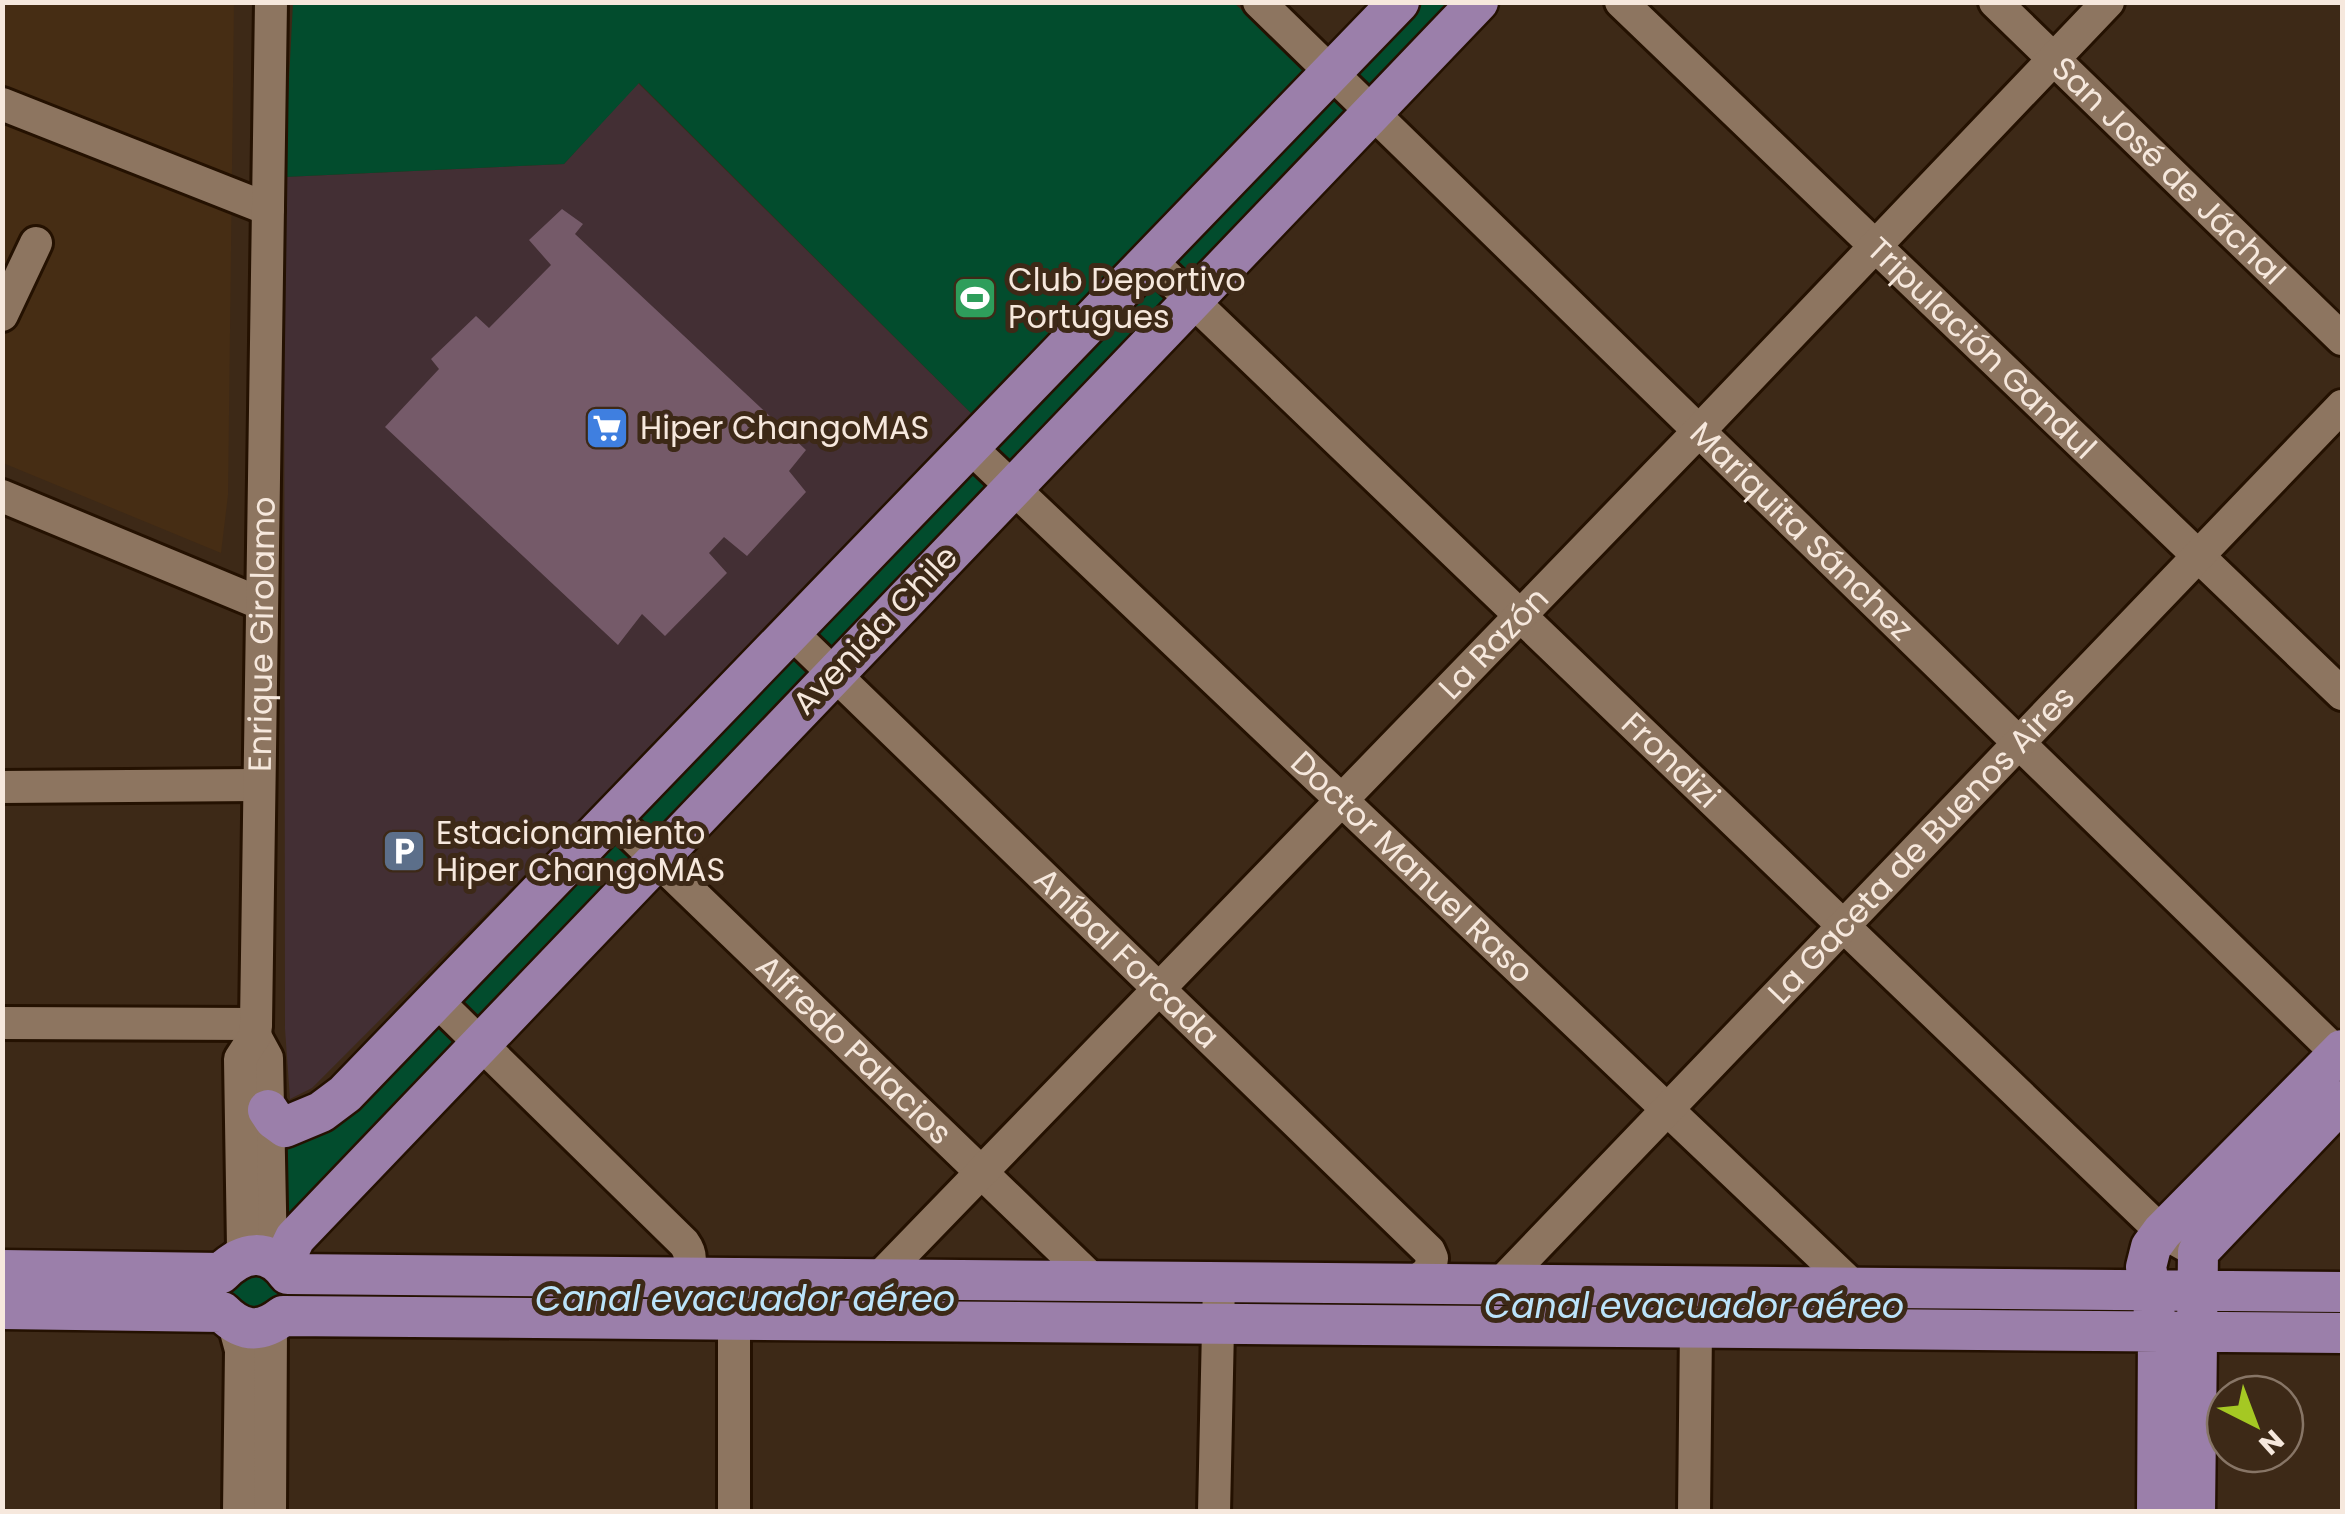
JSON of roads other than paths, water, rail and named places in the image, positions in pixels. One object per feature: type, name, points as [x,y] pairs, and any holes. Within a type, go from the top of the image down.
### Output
[{"type":"main road","name":"Avenida Chile","points":[[268,1110],[274,1120],[285,1126],[321,1112],[345,1094],[1399,2]]},
{"type":"main road","name":"Avenida Chile","points":[[256,1290],[295,1238],[480,1042],[1478,2]]},
{"type":"main road","points":[[2195,1512],[2178,1332],[2153,1290],[2146,1267],[2151,1247],[2341,1054]]},
{"type":"main road","points":[[2158,1512],[2178,1332],[2198,1271],[2342,1101]]},
{"type":"main road","points":[[2,1270],[734,1320],[2342,1333]]},
{"type":"main road","points":[[2,1309],[256,1290],[676,1278],[2153,1290],[2198,1271],[2342,1292]]},
{"type":"street","name":"Enrique Girolamo","points":[[256,1290],[243,1248],[240,1060],[256,1030],[271,2]]},
{"type":"street","name":"Mariquita Sánchez","points":[[1259,2],[2341,1054]]},
{"type":"street","name":"Tripulación Gandul","points":[[1621,2],[2342,694]]},
{"type":"street","name":"San José de Jáchal","points":[[1995,2],[2342,339]]},
{"type":"street","name":"La Razón","points":[[878,1280],[2108,2]]},
{"type":"street","points":[[2,104],[268,209]]},
{"type":"street","points":[[2,315],[36,243]]},
{"type":"street","name":"Frondizi","points":[[1150,260],[1844,925],[2198,1271]]},
{"type":"street","name":"La Gaceta de Buenos Aires","points":[[1499,1284],[2342,406]]},
{"type":"street","name":"Doctor Manuel Raso","points":[[970,447],[1854,1288]]},
{"type":"street","points":[[2,496],[262,604]]},
{"type":"street","name":"Aníbal Forcada","points":[[790,632],[1429,1251],[1430,1271],[1412,1284]]},
{"type":"street","points":[[2,787],[260,785]]},
{"type":"street","name":"Alfredo Palacios","points":[[613,817],[1094,1281]]},
{"type":"street","points":[[436,1000],[684,1243],[690,1262],[676,1278]]},
{"type":"street","points":[[2,1023],[256,1030],[267,1058],[268,1110],[256,1290],[270,1512]]},
{"type":"street","points":[[1214,1512],[1219,1282]]},
{"type":"street","points":[[239,1512],[241,1350],[256,1290]]},
{"type":"street","points":[[734,1320],[734,1512]]},
{"type":"street","points":[[1694,1512],[1696,1328]]},
{"type":"waterway","name":"Canal evacuador aéreo","points":[[303,1296],[976,1300]]},
{"type":"waterway","name":"Canal evacuador aéreo","points":[[2227,1312],[2321,1312]]},
{"type":"place","name":"Club Deportivo Portugues","points":[[975,298]]},
{"type":"place","name":"Hiper ChangoMAS","points":[[607,428]]},
{"type":"place","name":"Estacionamiento Hiper ChangoMAS","points":[[404,851]]}]
